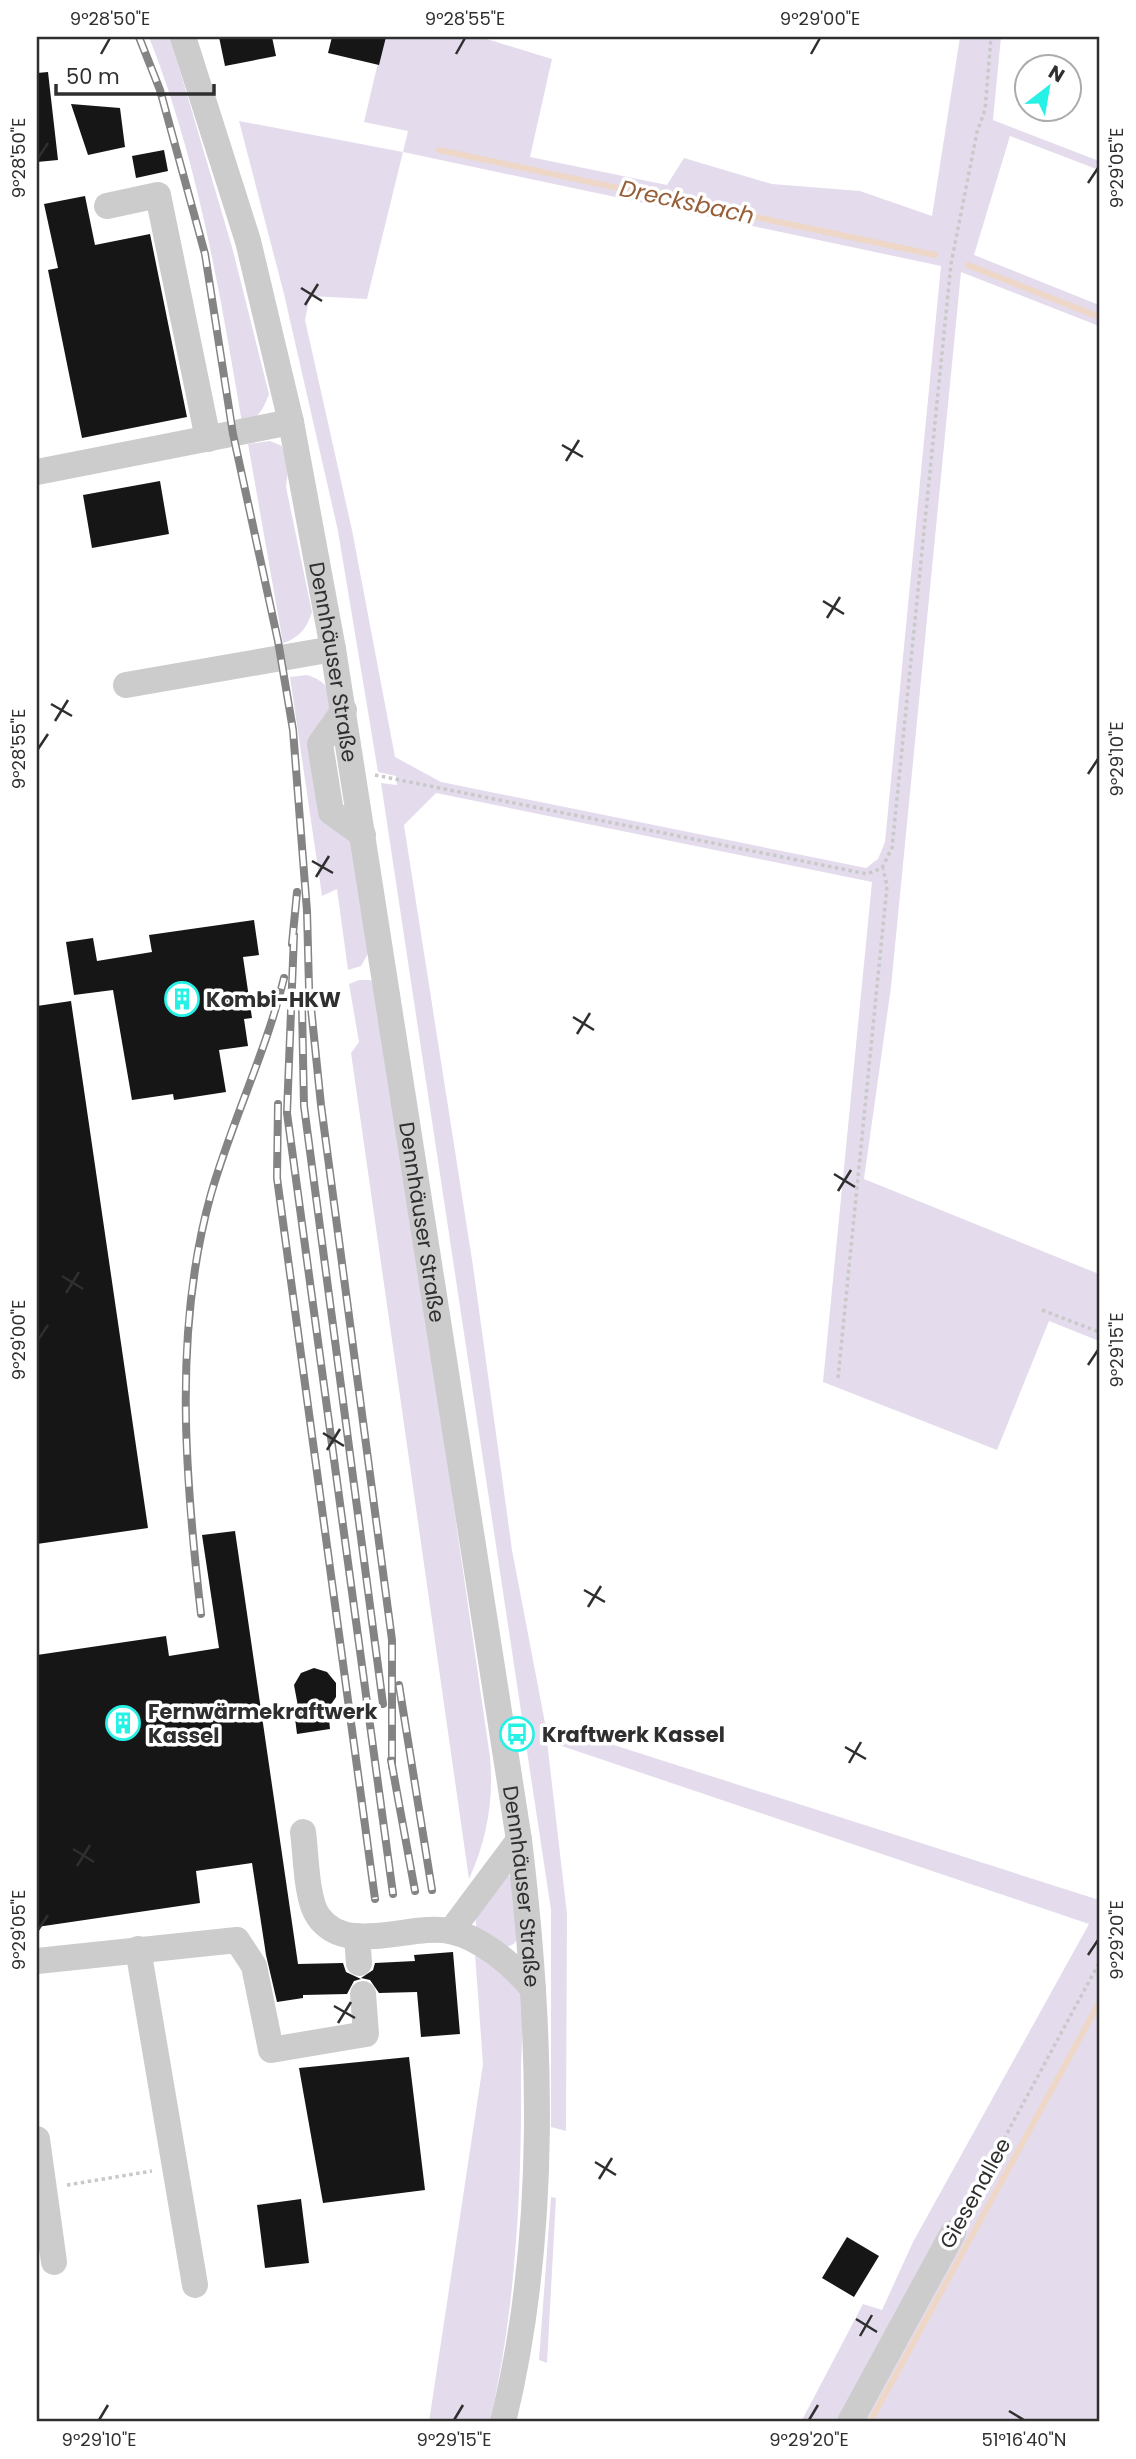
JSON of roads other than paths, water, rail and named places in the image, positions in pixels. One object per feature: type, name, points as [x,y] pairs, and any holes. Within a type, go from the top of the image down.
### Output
[{"type":"street","name":"Dennhäuser Straße","points":[[183,37],[248,241],[291,422],[344,710],[519,1840],[533,1989],[535,2121],[530,2256],[519,2357],[503,2422]]},
{"type":"street","points":[[107,206],[158,195],[208,439]]},
{"type":"street","points":[[37,472],[291,422]]},
{"type":"street","points":[[125,685],[333,649]]},
{"type":"street","points":[[344,710],[320,744],[324,771],[331,812],[363,835]]},
{"type":"street","points":[[303,1832],[317,1915],[335,1933],[357,1936],[451,1931],[512,1964],[533,1989]]},
{"type":"street","points":[[451,1931],[519,1840]]},
{"type":"street","points":[[357,1936],[359,1963]]},
{"type":"street","points":[[37,1961],[237,1940],[254,1966],[271,2050],[366,2034],[363,1994]]},
{"type":"street","points":[[138,1949],[195,2285]]},
{"type":"street","points":[[37,2139],[54,2262]]},
{"type":"street","name":"Giesenallee","points":[[850,2422],[953,2234]]},
{"type":"waterway","name":"Drecksbach","points":[[439,150],[935,255]]},
{"type":"waterway","name":"Drecksbach","points":[[968,265],[1099,317]]},
{"type":"waterway","points":[[870,2422],[1099,2003]]},
{"type":"railway","points":[[139,37],[160,90],[205,254],[233,434],[278,641],[293,730],[307,911],[309,988],[321,1105],[392,1640],[392,1767]]},
{"type":"railway","points":[[292,944],[297,892]]},
{"type":"railway","points":[[294,935],[287,1113],[393,1894]]},
{"type":"railway","points":[[201,1614],[187,1456],[187,1350],[191,1298],[199,1245],[211,1194],[268,1033],[284,978]]},
{"type":"railway","points":[[302,1006],[304,1106],[383,1704]]},
{"type":"railway","points":[[278,1104],[277,1178],[375,1899]]},
{"type":"railway","points":[[399,1685],[432,1890]]},
{"type":"railway","points":[[391,1760],[415,1891]]},
{"type":"place","name":"Kombi-HKW","points":[[182,999]]},
{"type":"place","name":"Fernwärmekraftwerk Kassel","points":[[123,1723]]},
{"type":"place","name":"Kraftwerk Kassel","points":[[517,1734]]}]
